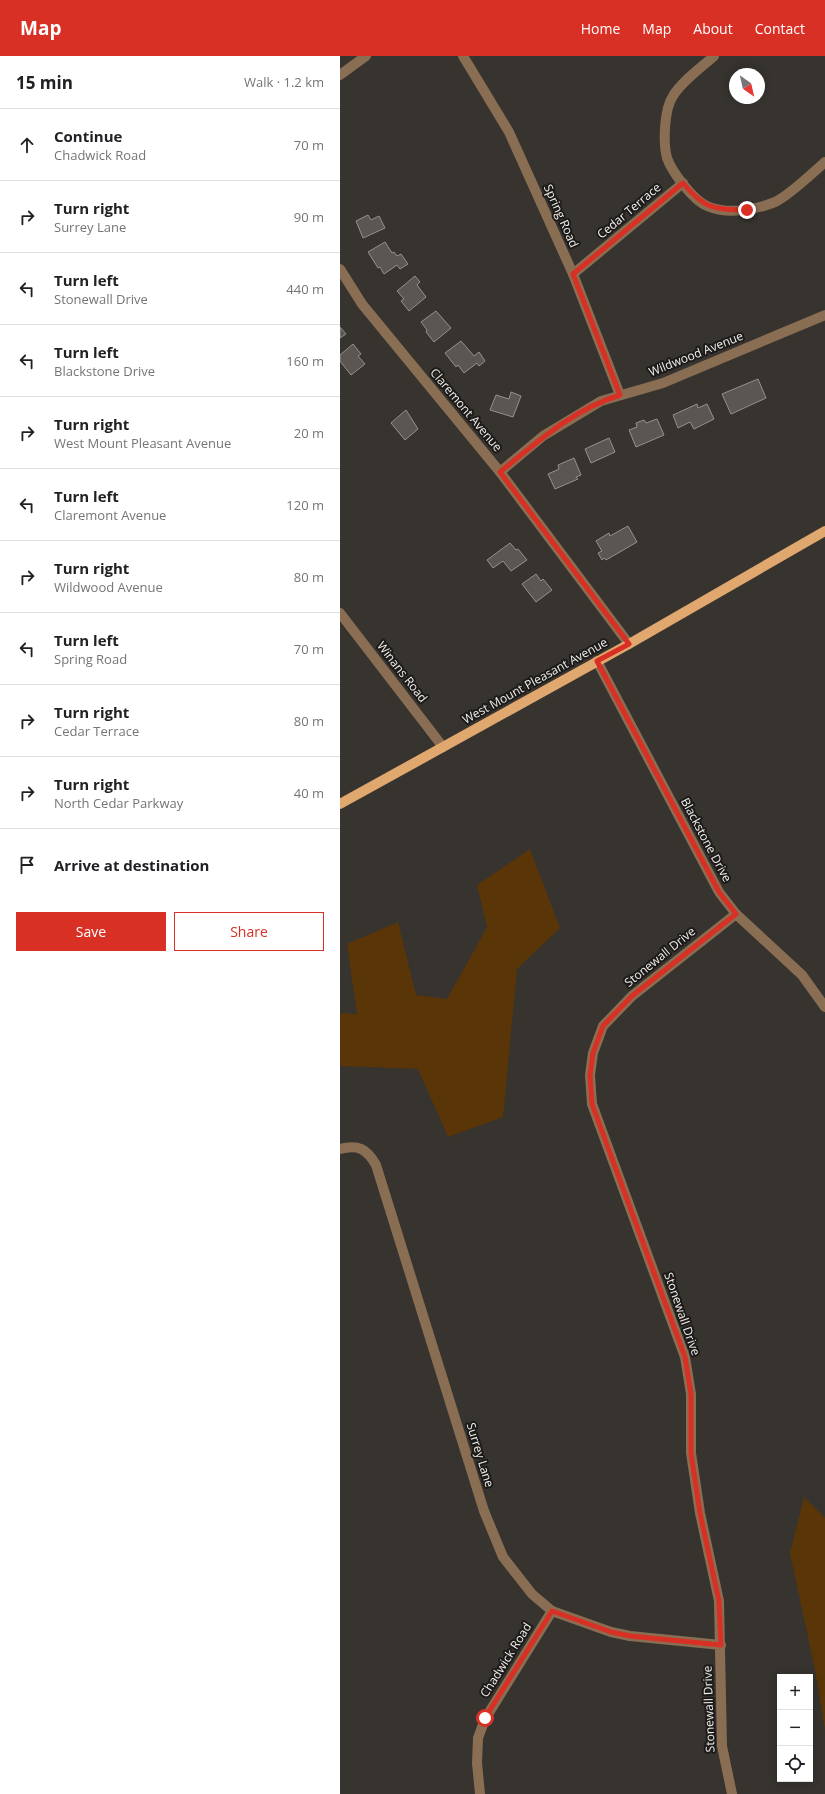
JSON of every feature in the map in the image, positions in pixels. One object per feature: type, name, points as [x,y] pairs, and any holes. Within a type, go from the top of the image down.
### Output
[{"type":"main road","name":"West Mount Pleasant Avenue","points":[[340,804],[629,644],[825,531]]},
{"type":"street","points":[[340,75],[366,56]]},
{"type":"street","name":"Spring Road","points":[[464,56],[509,132],[573,274],[620,395]]},
{"type":"street","points":[[714,56],[694,73],[673,96],[666,115],[667,157],[674,172],[692,194],[707,206],[724,209],[747,210],[777,201],[825,162]]},
{"type":"street","name":"Cedar Terrace","points":[[573,274],[683,183]]},
{"type":"street","name":"Claremont Avenue","points":[[340,269],[362,304],[500,472],[629,644]]},
{"type":"street","name":"Wildwood Avenue","points":[[500,472],[543,436],[601,401],[663,383],[825,314]]},
{"type":"street","name":"Winans Road","points":[[340,613],[443,747]]},
{"type":"street","name":"Blackstone Drive","points":[[597,661],[719,892],[736,914],[802,975],[825,1007]]},
{"type":"street","name":"Stonewall Drive","points":[[732,1794],[722,1746],[719,1601],[700,1513],[691,1453],[691,1394],[685,1357],[592,1104],[590,1075],[593,1053],[603,1026],[632,996],[736,914]]},
{"type":"street","name":"Surrey Lane","points":[[340,1149],[350,1146],[360,1148],[369,1154],[376,1165],[484,1511],[492,1534],[503,1557],[516,1576],[532,1594],[552,1611],[611,1632],[630,1636],[721,1645]]},
{"type":"street","name":"Chadwick Road","points":[[480,1794],[477,1763],[478,1738],[485,1718],[552,1611]]},
{"type":"shaded area","points":[[530,849],[560,928],[517,969],[503,1117],[448,1137],[418,1069],[340,1066],[340,1013],[357,1014],[347,944],[398,922],[416,995],[447,999],[487,927],[477,885]]},
{"type":"shaded area","points":[[804,1497],[825,1518],[825,1730],[815,1670],[790,1553]]},
{"type":"building","points":[[368,215],[371,220],[379,216],[385,228],[363,238],[356,221]]},
{"type":"building","points":[[385,242],[392,253],[394,252],[397,256],[401,254],[408,264],[400,269],[397,265],[384,274],[380,267],[378,268],[368,252]]},
{"type":"building","points":[[415,276],[420,282],[417,285],[426,297],[409,311],[401,301],[404,299],[397,291]]},
{"type":"building","points":[[436,311],[451,328],[434,342],[426,332],[427,330],[421,322]]},
{"type":"building","points":[[340,327],[346,334],[340,338]]},
{"type":"building","points":[[461,341],[474,356],[479,352],[485,361],[479,366],[477,363],[464,373],[458,365],[456,367],[445,353]]},
{"type":"building","points":[[353,344],[361,354],[358,356],[365,364],[351,375],[340,361],[340,355]]},
{"type":"building","points":[[758,379],[766,398],[731,414],[722,394]]},
{"type":"building","points":[[511,392],[521,396],[513,417],[490,410],[496,395],[509,399]]},
{"type":"building","points":[[697,404],[698,408],[707,404],[714,419],[694,429],[690,422],[678,428],[673,415]]},
{"type":"building","points":[[406,410],[418,429],[405,440],[391,423]]},
{"type":"building","points":[[657,419],[664,435],[636,447],[629,430],[637,427],[636,423],[644,420],[646,423]]},
{"type":"building","points":[[609,438],[615,452],[591,463],[585,449]]},
{"type":"building","points":[[574,458],[581,475],[576,477],[578,479],[555,489],[548,474],[559,469],[558,465]]},
{"type":"building","points":[[628,526],[637,542],[606,560],[604,558],[602,560],[598,553],[602,551],[596,541],[609,533],[610,536]]},
{"type":"building","points":[[510,543],[516,550],[518,549],[527,560],[511,571],[503,561],[493,568],[487,560]]},
{"type":"building","points":[[536,574],[541,581],[543,579],[552,590],[536,602],[522,584]]},
{"type":"route","points":[[485,1718],[552,1611],[611,1632],[630,1636],[721,1645],[719,1601],[700,1513],[691,1453],[691,1394],[685,1357],[592,1104],[590,1075],[593,1053],[603,1026],[632,996],[736,914],[719,892],[597,661],[629,644],[500,472],[543,436],[601,401],[620,395],[573,274],[683,183],[692,194],[707,206],[724,209],[747,210]]}]
